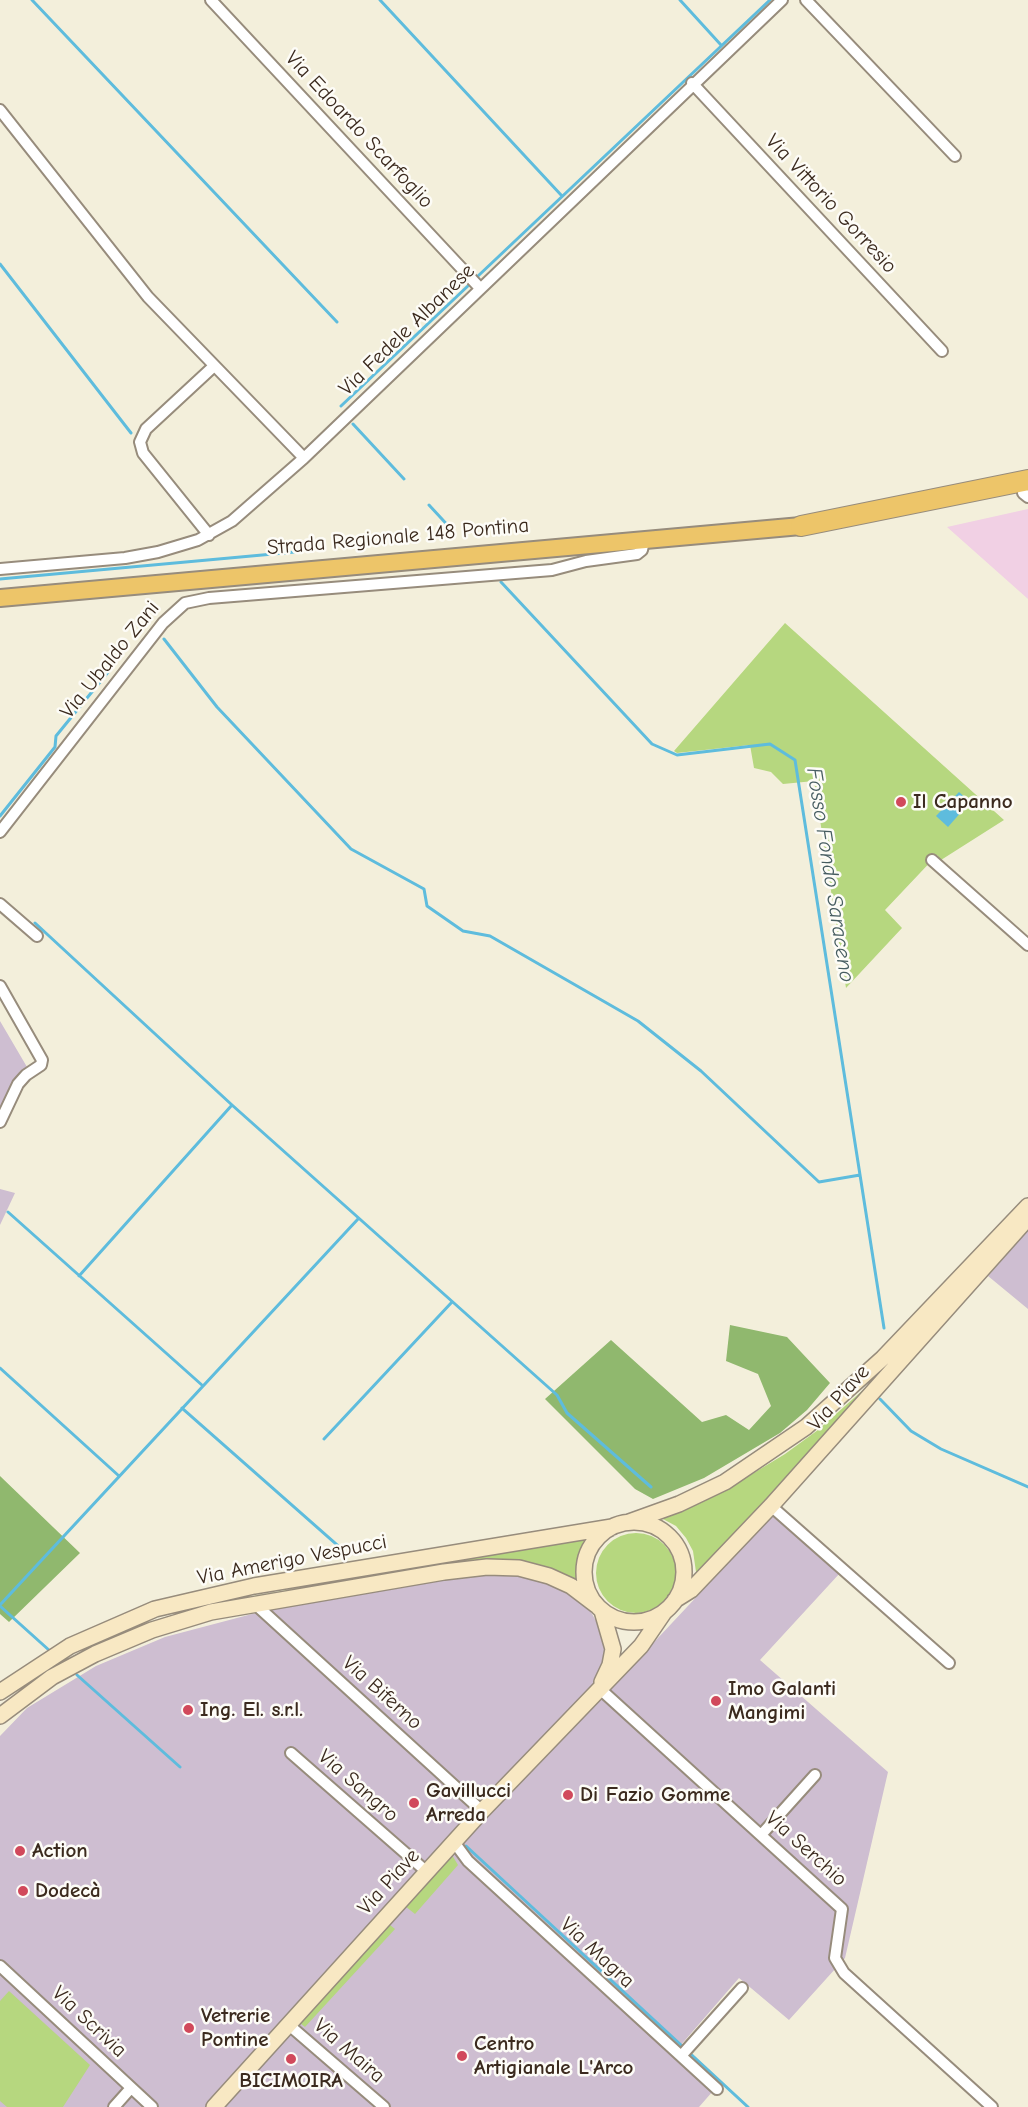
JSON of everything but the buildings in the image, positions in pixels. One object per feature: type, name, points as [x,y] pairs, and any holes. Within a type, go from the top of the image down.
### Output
[{"type":"highway","name":"Strada Regionale 148 Pontina","points":[[801,526],[912,514],[1027,490]]},
{"type":"main road","name":"Strada Regionale 148 Pontina","points":[[0,598],[801,526]]},
{"type":"main road","name":"Via Piave","points":[[629,1522],[679,1504],[725,1482],[806,1427],[894,1348],[963,1271],[1028,1206]]},
{"type":"main road","name":"Via Piave","points":[[214,2107],[482,1811],[598,1688],[641,1646],[670,1606],[691,1590],[771,1506],[1028,1218]]},
{"type":"main road","points":[[629,1522],[653,1526],[672,1540],[680,1554],[684,1570],[682,1586],[670,1606],[641,1621],[621,1620],[599,1608],[588,1592],[584,1577],[585,1562],[590,1547],[600,1535],[612,1527],[629,1522]]},
{"type":"main road","name":"Via Amerigo Vespucci","points":[[0,1692],[70,1646],[155,1609],[254,1586],[612,1527]]},
{"type":"main road","name":"Via Amerigo Vespucci","points":[[0,1716],[52,1677],[95,1654],[152,1630],[210,1612],[444,1572],[497,1567],[519,1568],[549,1576],[571,1586],[599,1608]]},
{"type":"main road","name":"Via Piave","points":[[598,1688],[613,1654],[613,1642],[599,1608]]},
{"type":"street","name":"Via Edoardo Scarfoglio","points":[[211,0],[479,287]]},
{"type":"street","name":"Via Fedele Albanese","points":[[0,569],[134,557],[177,548],[209,535],[240,514],[303,458],[479,287],[782,0]]},
{"type":"street","points":[[806,0],[955,156]]},
{"type":"street","name":"Via Vittorio Gorresio","points":[[692,84],[942,351]]},
{"type":"street","points":[[0,110],[127,273],[303,458]]},
{"type":"street","points":[[209,535],[143,453],[140,442],[144,431],[214,366]]},
{"type":"street","name":"Via Ubaldo Zani","points":[[0,832],[163,623],[185,603],[208,598],[552,570],[586,561],[637,554],[643,548],[644,541]]},
{"type":"street","points":[[932,860],[1028,945]]},
{"type":"street","points":[[0,904],[37,936]]},
{"type":"street","points":[[0,986],[42,1060],[41,1065],[26,1074],[18,1084],[0,1122]]},
{"type":"street","points":[[771,1506],[949,1663]]},
{"type":"street","name":"Via Biferno","points":[[255,1604],[482,1811]]},
{"type":"street","name":"Via Serchio","points":[[598,1688],[842,1909],[835,1958],[844,1972],[992,2107]]},
{"type":"street","name":"Via Sangro","points":[[291,1753],[427,1872]]},
{"type":"street","points":[[761,1835],[815,1775]]},
{"type":"street","name":"Via Magra","points":[[454,1842],[468,1862],[717,2089]]},
{"type":"street","name":"Via Scrivia","points":[[0,1966],[152,2107]]},
{"type":"street","points":[[681,2056],[742,1988]]},
{"type":"street","name":"Via Maira","points":[[289,2025],[384,2107]]},
{"type":"street","points":[[114,2107],[131,2088]]},
{"type":"shaded area","points":[[1028,509],[1028,599],[947,527]]},
{"type":"shaded area","points":[[0,1021],[27,1067],[20,1071],[0,1114]]},
{"type":"shaded area","points":[[0,1189],[15,1193],[0,1225]]},
{"type":"shaded area","points":[[1028,1230],[1028,1309],[988,1276]]},
{"type":"shaded area","points":[[775,1513],[840,1573],[760,1660],[888,1772],[845,1958],[789,2020],[739,1978],[673,2054],[713,2091],[699,2107],[0,2107],[0,1736],[27,1708],[96,1666],[165,1637],[271,1609],[492,1571],[540,1580],[566,1592],[591,1612],[605,1637],[613,1686]]},
{"type":"green space","name":"Il Capanno","points":[[785,623],[1004,820],[941,860],[937,855],[885,910],[902,928],[846,988],[814,781],[783,784],[771,772],[754,768],[750,745],[677,753],[674,751]]},
{"type":"green space","points":[[730,1325],[787,1337],[830,1383],[807,1410],[780,1433],[704,1478],[653,1499],[635,1489],[545,1399],[611,1340],[702,1422],[726,1415],[749,1430],[771,1406],[758,1374],[726,1361]]},
{"type":"green space","points":[[872,1382],[697,1579],[693,1551],[686,1538],[676,1526],[661,1518],[734,1485],[785,1454],[818,1430]]},
{"type":"green space","points":[[0,1476],[80,1553],[9,1622],[0,1614]]},
{"type":"green space","points":[[636,1533],[651,1536],[664,1545],[673,1558],[676,1573],[673,1588],[664,1601],[651,1610],[636,1613],[621,1610],[608,1601],[599,1588],[596,1573],[599,1558],[608,1545],[621,1536]]},
{"type":"green space","points":[[586,1538],[577,1560],[577,1584],[519,1561],[496,1559],[351,1582],[187,1614],[81,1653],[153,1621],[213,1603]]},
{"type":"green space","points":[[452,1855],[458,1865],[415,1914],[405,1906]]},
{"type":"green space","points":[[390,1925],[395,1929],[305,2027],[300,2023]]},
{"type":"green space","points":[[9,1991],[90,2065],[63,2107],[7,2107],[0,2101],[0,2001]]},
{"type":"water","points":[[959,792],[970,802],[948,827],[936,816]]},
{"type":"waterway","points":[[32,0],[337,322]]},
{"type":"waterway","points":[[380,0],[562,196]]},
{"type":"waterway","points":[[680,0],[721,45]]},
{"type":"waterway","points":[[478,276],[770,0]]},
{"type":"waterway","points":[[0,264],[131,433]]},
{"type":"waterway","points":[[341,406],[470,284]]},
{"type":"waterway","name":"Fosso Fondo Saraceno","points":[[353,424],[404,479]]},
{"type":"waterway","name":"Fosso Fondo Saraceno","points":[[429,505],[453,531]]},
{"type":"waterway","points":[[0,579],[295,552]]},
{"type":"waterway","name":"Fosso Fondo Saraceno","points":[[501,582],[652,744],[677,755],[770,744],[795,760],[884,1328]]},
{"type":"waterway","points":[[164,639],[217,707],[351,849],[424,889],[427,906],[463,931],[490,936],[638,1021],[701,1071],[819,1182],[860,1175]]},
{"type":"waterway","points":[[0,816],[55,747],[56,736],[109,671]]},
{"type":"waterway","points":[[35,923],[232,1105],[557,1395],[567,1413],[651,1487]]},
{"type":"waterway","points":[[79,1276],[232,1105]]},
{"type":"waterway","points":[[8,1212],[203,1386]]},
{"type":"waterway","points":[[0,1605],[358,1219]]},
{"type":"waterway","points":[[324,1439],[452,1302]]},
{"type":"waterway","points":[[0,1368],[119,1476]]},
{"type":"waterway","name":"Fosso Fondo Saraceno","points":[[880,1399],[911,1431],[941,1449],[1028,1487]]},
{"type":"waterway","points":[[182,1408],[343,1550]]},
{"type":"waterway","points":[[0,1606],[50,1651]]},
{"type":"waterway","points":[[77,1675],[180,1767]]},
{"type":"waterway","points":[[466,1846],[748,2107]]},
{"type":"place","name":"Il Capanno","points":[[901,802]]},
{"type":"place","name":"Imo Galanti Mangimi","points":[[716,1701]]},
{"type":"place","name":"Ing. El. s.r.l.","points":[[188,1710]]},
{"type":"place","name":"Di Fazio Gomme","points":[[568,1795]]},
{"type":"place","name":"Gavillucci Arreda","points":[[414,1803]]},
{"type":"place","name":"Action","points":[[20,1851]]},
{"type":"place","name":"Dodecà","points":[[23,1891]]},
{"type":"place","name":"Vetrerie Pontine","points":[[189,2028]]},
{"type":"place","name":"Centro Artigianale L'Arco","points":[[462,2056]]},
{"type":"place","name":"BICIMOIRA","points":[[291,2059]]}]
